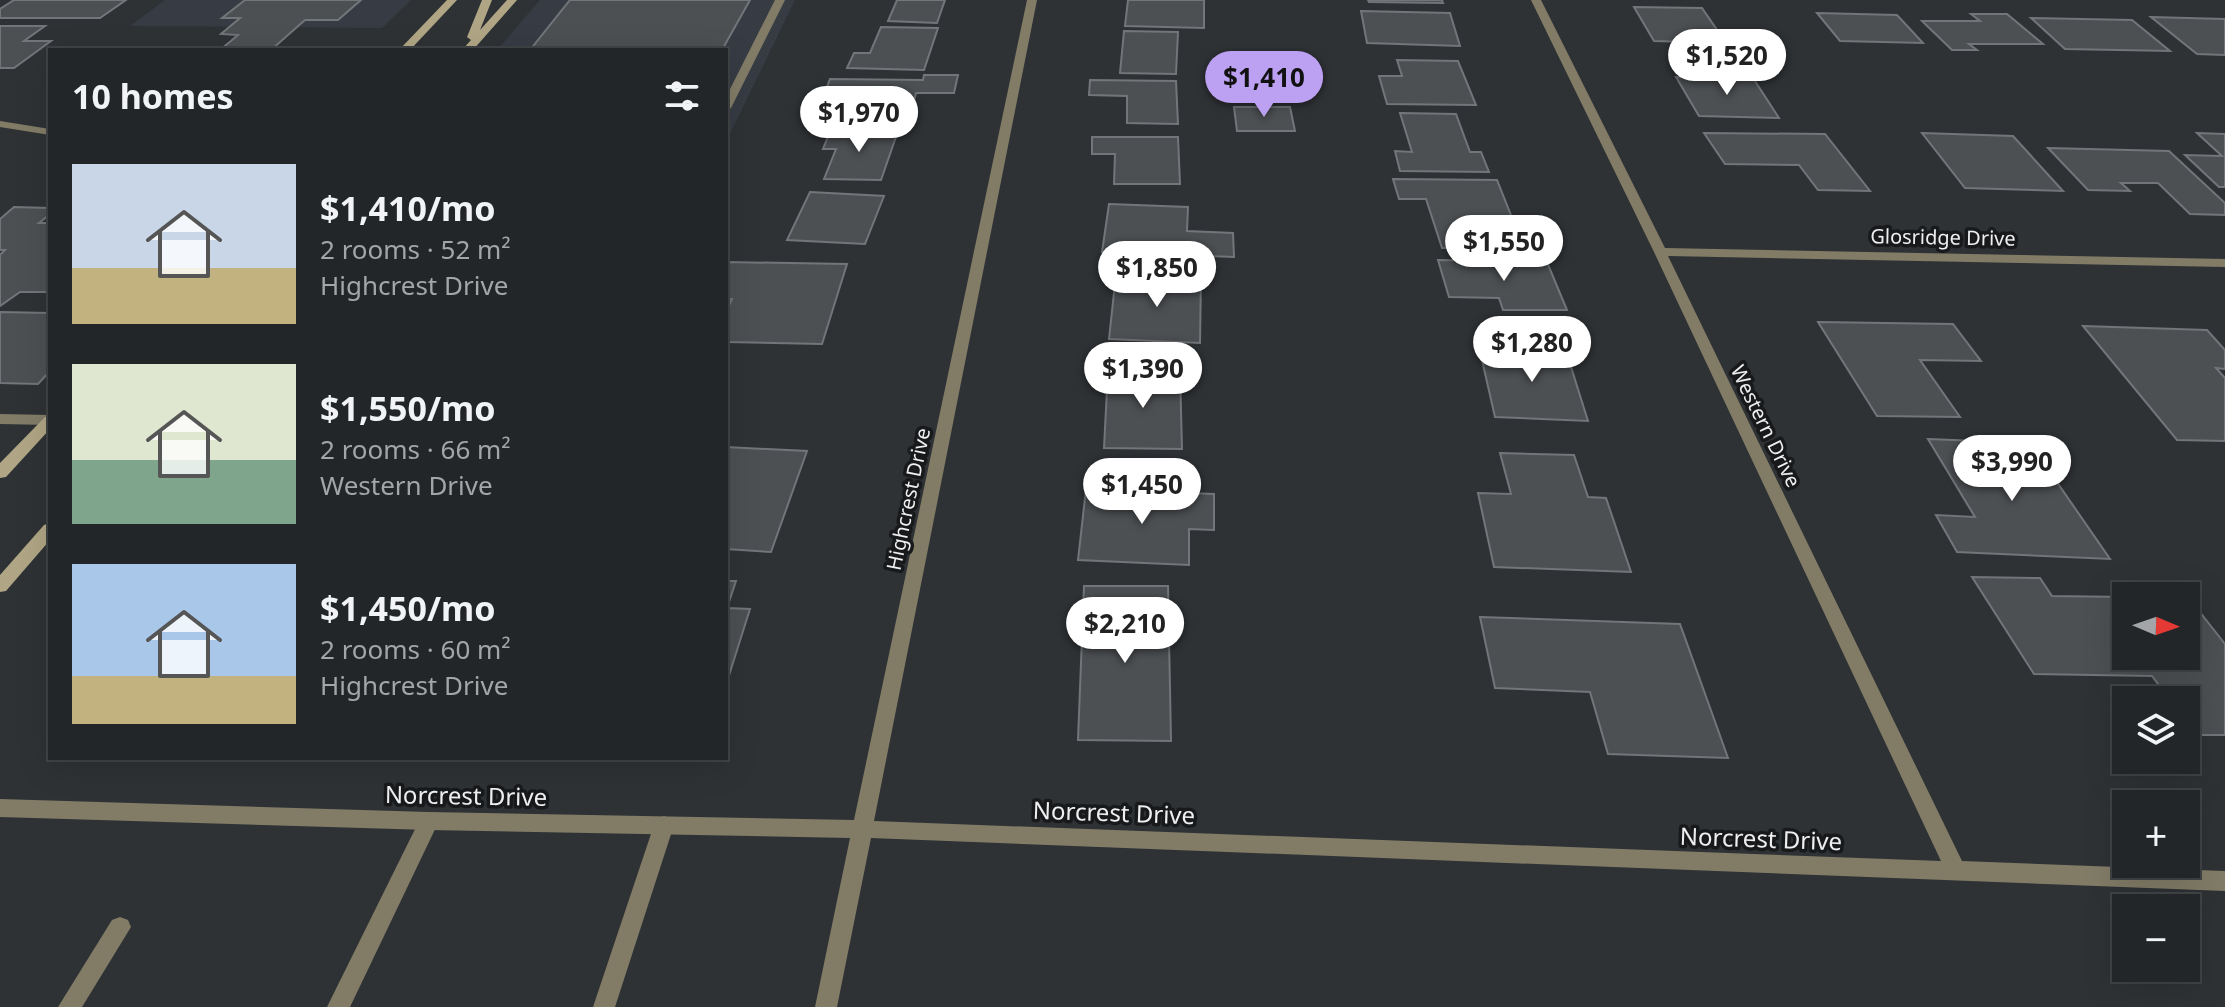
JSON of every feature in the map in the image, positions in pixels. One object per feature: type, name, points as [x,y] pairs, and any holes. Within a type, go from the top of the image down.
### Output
[{"type":"main road","points":[[406,48],[452,0]]},
{"type":"main road","points":[[468,48],[487,0]]},
{"type":"main road","points":[[469,48],[512,0]]},
{"type":"main road","points":[[0,473],[48,422]]},
{"type":"main road","points":[[0,586],[48,531]]},
{"type":"street","points":[[728,104],[780,0]]},
{"type":"street","name":"Highcrest Drive","points":[[826,1007],[1032,0]]},
{"type":"street","name":"Western Drive","points":[[1536,0],[1956,871]]},
{"type":"street","points":[[0,124],[48,132]]},
{"type":"street","name":"Glosridge Drive","points":[[1660,252],[2225,263]]},
{"type":"street","points":[[0,419],[48,420]]},
{"type":"street","name":"Norcrest Drive","points":[[0,808],[429,821],[860,829],[2225,881]]},
{"type":"street","points":[[338,1007],[429,821]]},
{"type":"street","points":[[604,1007],[664,825]]},
{"type":"street","points":[[69,1007],[120,927]]},
{"type":"shaded area","points":[[165,0],[411,0],[382,28],[130,26]]},
{"type":"shaded area","points":[[540,0],[795,0],[728,138],[728,48],[499,48]]},
{"type":"building","points":[[14,0],[126,0],[100,18],[0,18],[0,9]]},
{"type":"building","points":[[245,0],[361,0],[338,20],[305,20],[273,48],[222,48],[238,35],[221,34],[240,18],[222,18]]},
{"type":"building","points":[[570,0],[750,0],[723,48],[532,48]]},
{"type":"building","points":[[897,0],[945,0],[937,23],[888,21]]},
{"type":"building","points":[[1128,0],[1204,0],[1204,28],[1125,26]]},
{"type":"building","points":[[1442,0],[1443,3],[1369,2]]},
{"type":"building","points":[[1634,7],[1702,8],[1726,43],[1654,41]]},
{"type":"building","points":[[1361,11],[1450,13],[1460,46],[1367,43]]},
{"type":"building","points":[[1817,13],[1897,15],[1923,43],[1840,41]]},
{"type":"building","points":[[1971,14],[2007,14],[2043,44],[1969,44],[1977,50],[1952,50],[1922,21],[1980,21]]},
{"type":"building","points":[[2151,17],[2225,19],[2225,55],[2197,54]]},
{"type":"building","points":[[2031,18],[2132,20],[2170,51],[2065,49]]},
{"type":"building","points":[[0,26],[45,26],[24,41],[51,41],[14,68],[0,68]]},
{"type":"building","points":[[881,27],[938,28],[924,70],[847,68],[854,53],[870,53]]},
{"type":"building","points":[[1124,31],[1178,32],[1176,74],[1120,73]]},
{"type":"building","points":[[1397,60],[1458,61],[1476,105],[1387,104],[1379,76],[1402,76]]},
{"type":"building","points":[[924,75],[958,75],[954,93],[916,93],[909,121],[814,120],[830,79],[923,80]]},
{"type":"building","points":[[1676,77],[1753,78],[1779,118],[1699,116]]},
{"type":"building","points":[[1090,80],[1176,81],[1178,124],[1127,123],[1127,96],[1089,95]]},
{"type":"building","points":[[1234,107],[1290,107],[1295,131],[1237,131]]},
{"type":"building","points":[[1400,113],[1456,114],[1470,152],[1481,152],[1489,172],[1400,171],[1395,151],[1412,152]]},
{"type":"building","points":[[831,129],[898,131],[881,180],[824,179],[836,149],[823,149]]},
{"type":"building","points":[[1704,133],[1825,134],[1870,191],[1818,190],[1799,165],[1725,164]]},
{"type":"building","points":[[1922,133],[2013,136],[2063,191],[1965,188]]},
{"type":"building","points":[[2197,133],[2225,134],[2225,187],[2219,187],[2185,155],[2222,156]]},
{"type":"building","points":[[1092,137],[1178,137],[1180,184],[1114,184],[1115,154],[1092,154]]},
{"type":"building","points":[[2048,148],[2169,151],[2225,203],[2225,215],[2190,214],[2158,183],[2121,183],[2130,191],[2088,190]]},
{"type":"building","points":[[1393,179],[1497,180],[1524,248],[1442,248],[1426,199],[1399,199]]},
{"type":"building","points":[[810,192],[884,196],[865,244],[787,240]]},
{"type":"building","points":[[1109,204],[1188,207],[1187,231],[1233,233],[1234,257],[1102,252]]},
{"type":"building","points":[[14,207],[48,208],[48,216],[39,223],[48,223],[48,292],[20,292],[0,306],[0,255],[5,250],[0,250],[0,219]]},
{"type":"building","points":[[1438,260],[1547,262],[1567,310],[1503,310],[1499,298],[1449,297]]},
{"type":"building","points":[[728,262],[847,264],[822,344],[728,342],[728,308],[732,299],[728,299]]},
{"type":"building","points":[[1116,274],[1201,277],[1200,343],[1109,339]]},
{"type":"building","points":[[0,312],[48,313],[48,373],[38,384],[0,383]]},
{"type":"building","points":[[1818,322],[1953,324],[1981,361],[1920,360],[1960,417],[1877,416]]},
{"type":"building","points":[[2083,326],[2207,330],[2225,350],[2225,369],[2216,368],[2225,378],[2225,441],[2177,440]]},
{"type":"building","points":[[1479,347],[1566,351],[1588,421],[1495,417]]},
{"type":"building","points":[[1108,370],[1180,371],[1182,449],[1104,448]]},
{"type":"building","points":[[1928,439],[2030,443],[2110,559],[1957,552],[1936,515],[1975,517]]},
{"type":"building","points":[[728,447],[807,451],[771,552],[728,549]]},
{"type":"building","points":[[1500,453],[1574,455],[1588,497],[1606,498],[1631,572],[1494,567],[1478,493],[1511,494]]},
{"type":"building","points":[[1086,489],[1214,494],[1214,530],[1189,529],[1189,565],[1078,560]]},
{"type":"building","points":[[1972,577],[2040,578],[2052,596],[2112,597],[2112,670],[2200,670],[2200,612],[2225,644],[2225,735],[2200,735],[2200,686],[2160,686],[2152,676],[2034,674]]},
{"type":"building","points":[[728,581],[736,581],[728,605]]},
{"type":"building","points":[[1084,586],[1168,586],[1171,741],[1078,740]]},
{"type":"building","points":[[728,608],[750,609],[728,679]]},
{"type":"building","points":[[1480,617],[1680,624],[1728,758],[1608,754],[1590,692],[1495,688]]}]
